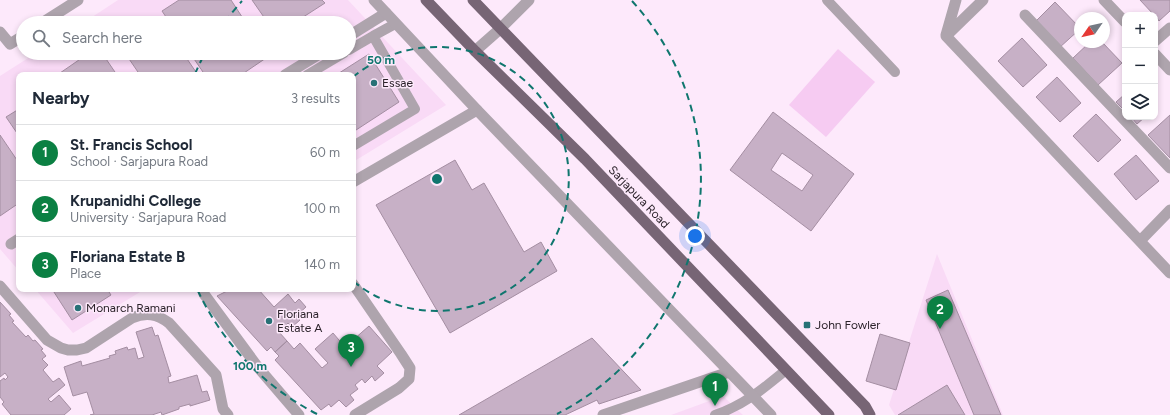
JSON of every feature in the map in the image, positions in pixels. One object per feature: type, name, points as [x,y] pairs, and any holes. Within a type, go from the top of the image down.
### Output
[{"type":"main road","name":"Sarjapura Road","points":[[426,0],[475,51],[585,159],[829,415]]},
{"type":"main road","name":"Sarjapura Road","points":[[473,0],[865,406],[870,415]]},
{"type":"street","points":[[53,16],[78,0]]},
{"type":"street","points":[[374,0],[477,110],[771,415]]},
{"type":"street","points":[[475,51],[530,0]]},
{"type":"street","points":[[946,36],[956,0]]},
{"type":"street","points":[[946,36],[983,0]]},
{"type":"street","points":[[1107,1],[1122,18]]},
{"type":"street","points":[[356,32],[386,13]]},
{"type":"street","points":[[1025,15],[1170,168]]},
{"type":"street","points":[[1158,38],[1170,28]]},
{"type":"street","points":[[0,32],[10,44],[16,40]]},
{"type":"street","points":[[946,36],[1170,273]]},
{"type":"street","points":[[1158,57],[1170,70]]},
{"type":"street","points":[[290,72],[310,60]]},
{"type":"street","points":[[356,180],[477,110]]},
{"type":"street","points":[[1140,241],[1170,210]]},
{"type":"street","points":[[0,286],[47,340],[61,348],[68,350],[86,348],[138,315],[152,314],[164,319],[216,375],[223,409],[228,415]]},
{"type":"street","points":[[355,415],[399,388],[409,379],[410,368],[356,288]]},
{"type":"street","points":[[204,292],[257,366],[299,415]]},
{"type":"street","points":[[603,415],[729,372]]},
{"type":"lane","points":[[827,0],[895,72]]},
{"type":"lane","points":[[356,46],[395,24]]},
{"type":"lane","points":[[356,144],[415,109],[373,36]]},
{"type":"lane","points":[[312,72],[332,60]]},
{"type":"lane","points":[[715,415],[728,411],[753,397],[786,370]]},
{"type":"shaded area","points":[[118,0],[348,0],[446,105],[356,160],[356,72],[16,72],[16,268],[0,249],[0,76],[25,60],[356,60],[356,16],[94,16]]},
{"type":"shaded area","points":[[838,49],[875,82],[826,137],[789,105]]},
{"type":"shaded area","points":[[937,254],[1003,415],[895,415],[889,405]]},
{"type":"shaded area","points":[[38,292],[140,292],[73,333]]},
{"type":"shaded area","points":[[723,396],[743,415],[671,415]]},
{"type":"building","points":[[179,0],[231,0],[241,16],[165,16],[162,11]]},
{"type":"building","points":[[252,0],[322,0],[325,3],[305,16],[263,16]]},
{"type":"building","points":[[1140,0],[1170,0],[1170,11],[1159,21],[1158,12],[1151,12]]},
{"type":"building","points":[[1055,2],[1074,22],[1074,34],[1059,48],[1035,22]]},
{"type":"building","points":[[1022,38],[1047,65],[1023,87],[998,61]]},
{"type":"building","points":[[1084,48],[1108,48],[1122,63],[1098,85],[1073,58]]},
{"type":"building","points":[[369,54],[399,102],[356,130],[356,72],[341,72]]},
{"type":"building","points":[[79,60],[107,60],[115,72],[61,72]]},
{"type":"building","points":[[130,60],[188,60],[196,72],[138,72]]},
{"type":"building","points":[[195,60],[263,60],[245,72],[203,72]]},
{"type":"building","points":[[1057,77],[1081,103],[1060,122],[1036,97]]},
{"type":"building","points":[[1122,97],[1122,108],[1116,102]]},
{"type":"building","points":[[16,111],[16,132],[6,117]]},
{"type":"building","points":[[773,112],[854,174],[811,231],[730,170]],"holes":[[[782,153],[813,175],[802,191],[771,170]]]},
{"type":"building","points":[[1096,114],[1121,140],[1098,162],[1073,136]]},
{"type":"building","points":[[1170,115],[1170,158],[1148,135]]},
{"type":"building","points":[[1134,120],[1142,120],[1137,124]]},
{"type":"building","points":[[0,135],[16,159],[16,205],[0,216]]},
{"type":"building","points":[[1136,155],[1159,181],[1136,200],[1114,174]]},
{"type":"building","points":[[455,160],[472,190],[484,183],[524,252],[541,242],[557,271],[450,333],[376,205]]},
{"type":"building","points":[[948,290],[1001,415],[974,415],[926,300]]},
{"type":"building","name":"Monarch Ramani","points":[[54,292],[109,292],[111,295],[72,320]]},
{"type":"building","name":"Floriana Estate A","points":[[225,292],[261,292],[274,307],[288,294],[295,303],[299,299],[306,307],[296,316],[300,320],[292,327],[288,323],[279,332],[287,341],[275,352],[271,347],[267,351],[217,296]]},
{"type":"building","points":[[0,302],[11,314],[9,315],[14,321],[12,322],[26,337],[28,335],[43,349],[41,350],[46,356],[42,359],[48,365],[43,370],[53,382],[59,378],[65,385],[48,399],[51,402],[59,395],[71,409],[64,415],[11,415],[2,404],[4,402],[0,397],[0,381],[4,378],[5,380],[8,377],[5,373],[0,377]]},
{"type":"building","points":[[369,326],[392,352],[377,366],[384,373],[375,381],[372,376],[365,383],[362,379],[355,385],[358,389],[350,395],[354,400],[346,407],[339,400],[331,407],[329,404],[321,410],[275,360],[279,356],[275,352],[287,341],[294,349],[300,343],[322,368],[328,363],[315,349],[333,333],[345,347]]},
{"type":"building","points":[[152,327],[155,336],[158,335],[171,376],[168,377],[169,383],[197,375],[202,392],[207,391],[210,400],[190,406],[190,404],[179,407],[179,409],[162,415],[161,412],[152,415],[90,415],[94,414],[87,392],[73,396],[64,367],[81,361],[82,366],[110,358],[109,356],[116,354],[115,351],[127,347],[128,350],[135,348],[138,359],[144,357],[136,332]]},
{"type":"building","points":[[880,334],[910,343],[896,390],[866,381]]},
{"type":"building","points":[[592,338],[641,390],[599,404],[597,400],[565,415],[459,415]]},
{"type":"building","points":[[947,385],[965,415],[898,415]]},
{"type":"place","name":"Essae","points":[[374,83]]},
{"type":"place","name":"Monarch Ramani","points":[[78,308]]},
{"type":"place","name":"Floriana Estate A","points":[[269,321]]},
{"type":"place","name":"John Fowler","points":[[807,325]]},
{"type":"place","name":"Krupanidhi College","points":[[940,329]]},
{"type":"place","name":"Floriana Estate B","points":[[351,367]]},
{"type":"place","name":"St. Francis School","points":[[715,406]]}]
